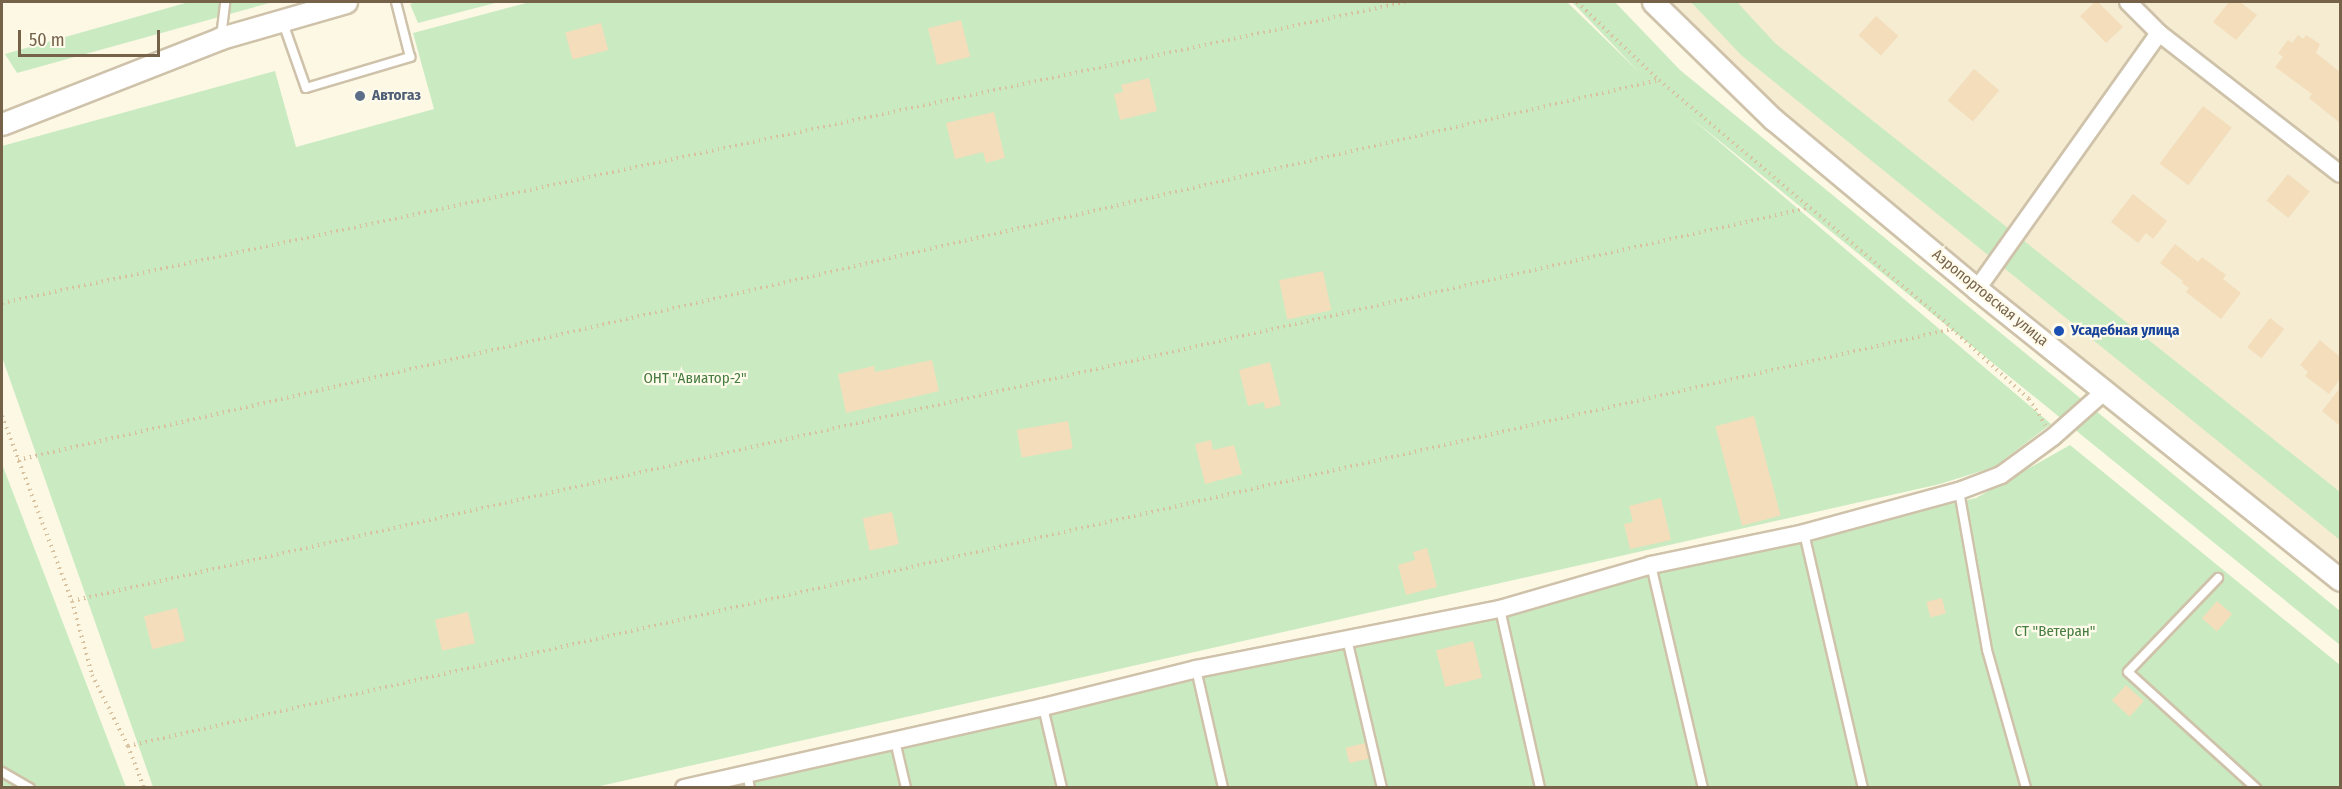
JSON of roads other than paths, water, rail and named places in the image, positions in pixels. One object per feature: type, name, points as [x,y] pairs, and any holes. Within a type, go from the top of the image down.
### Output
[{"type":"street","points":[[2,124],[221,38],[346,2]]},
{"type":"street","name":"Аэропортовская улица","points":[[1653,2],[1773,119],[1977,289],[2340,580]]},
{"type":"street","points":[[2128,2],[2158,33],[2340,174]]},
{"type":"street","points":[[1977,289],[2158,33]]},
{"type":"street","points":[[684,788],[748,780],[895,741],[1196,669],[1500,609],[1651,565],[1804,533],[1959,491],[2001,474],[2053,437],[2105,391]]},
{"type":"lane","points":[[221,38],[225,2]]},
{"type":"lane","points":[[281,20],[306,88],[410,57],[396,2]]},
{"type":"lane","points":[[1959,491],[1987,650],[2026,788]]},
{"type":"lane","points":[[1804,533],[1863,788]]},
{"type":"lane","points":[[1651,565],[1703,788]]},
{"type":"lane","points":[[2218,578],[2128,672],[2256,788]]},
{"type":"lane","points":[[1500,609],[1540,788]]},
{"type":"lane","points":[[1347,639],[1382,788]]},
{"type":"lane","points":[[1196,669],[1223,788]]},
{"type":"lane","points":[[1043,707],[1062,788]]},
{"type":"lane","points":[[895,741],[906,788]]},
{"type":"lane","points":[[2,772],[30,788]]},
{"type":"place","name":"Автогаз","points":[[360,96]]},
{"type":"place","name":"Усадебная улица","points":[[2059,331]]},
{"type":"park label","name":"ОНТ \"Авиатор-2\"","points":[[695,379]]},
{"type":"park label","name":"СТ \"Ветеран\"","points":[[2055,632]]}]
